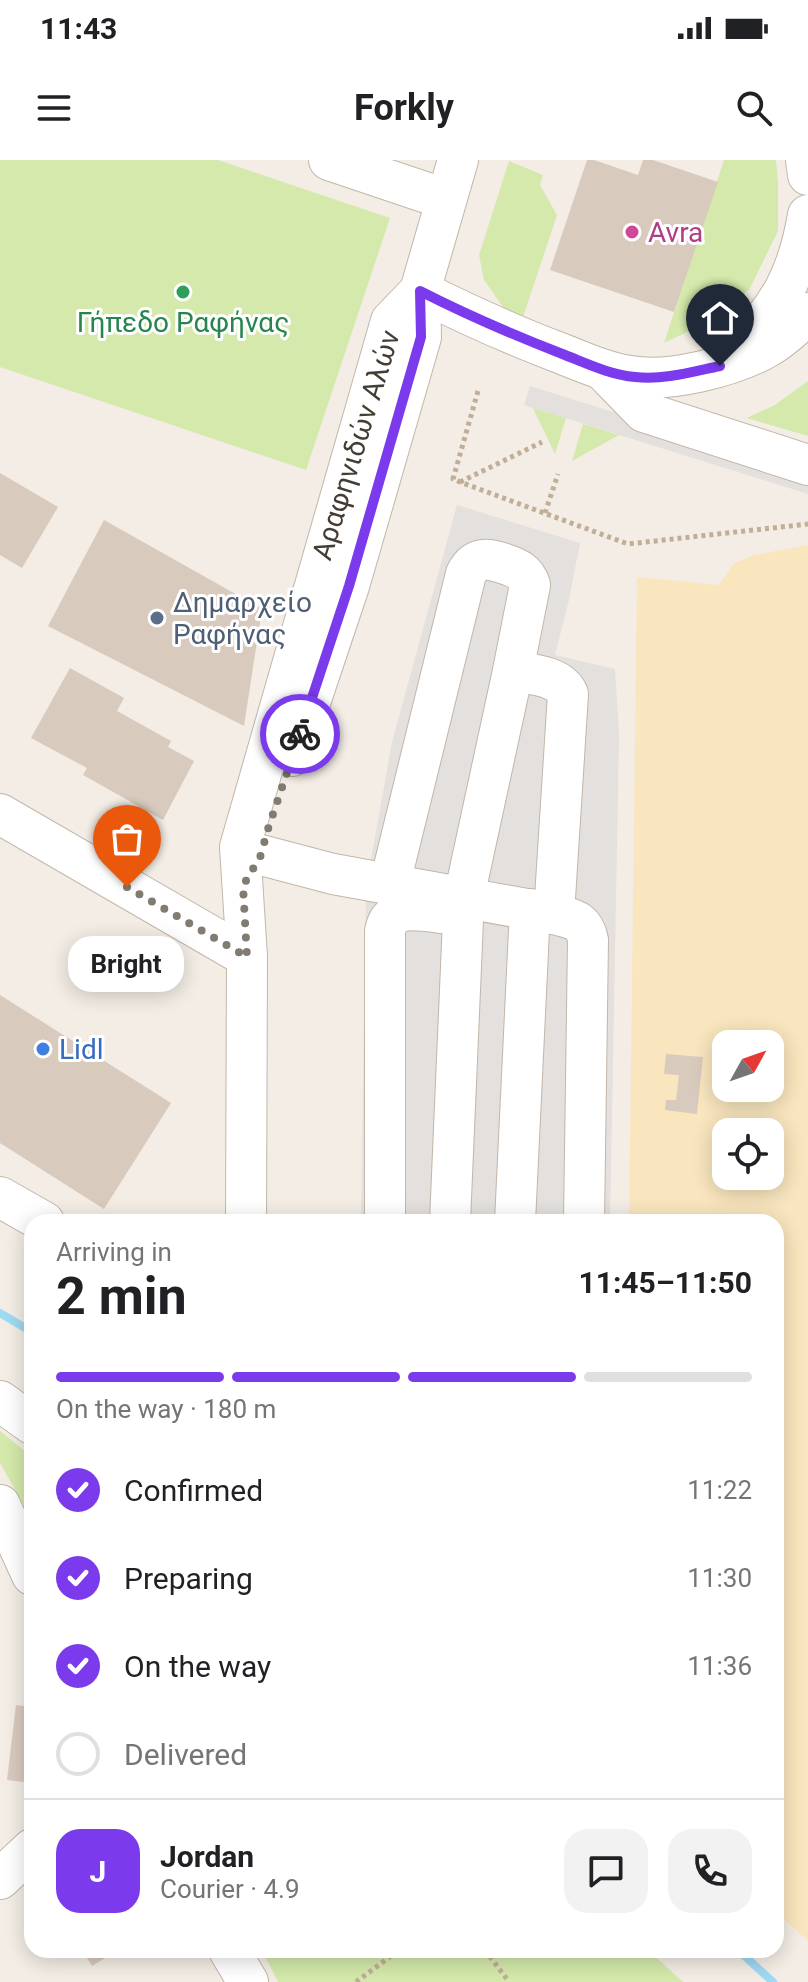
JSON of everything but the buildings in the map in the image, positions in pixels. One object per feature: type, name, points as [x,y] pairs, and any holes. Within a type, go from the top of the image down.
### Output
[{"type":"street","points":[[329,160],[445,199]]},
{"type":"street","name":"Αραφηνιδών Αλών","points":[[246,1214],[247,957],[252,871],[240,847],[391,321],[420,291],[458,160]]},
{"type":"street","points":[[806,160],[808,175]]},
{"type":"street","points":[[703,370],[731,352],[756,330],[777,304],[793,275],[808,215]]},
{"type":"street","points":[[420,291],[496,328],[603,370],[632,377],[681,376],[736,361],[767,347],[795,327],[808,313]]},
{"type":"street","points":[[603,370],[644,412],[808,465]]},
{"type":"street","points":[[390,883],[466,574],[477,561],[493,559],[516,568],[527,577],[530,585],[464,906],[450,1214]]},
{"type":"street","points":[[513,671],[552,679],[565,687],[568,694],[542,911],[516,1214]]},
{"type":"street","points":[[0,814],[247,957]]},
{"type":"street","points":[[252,871],[333,874],[390,883],[464,906]]},
{"type":"street","points":[[385,1214],[387,922],[400,910],[464,906],[542,911],[579,922],[584,927],[588,940],[584,1214]]},
{"type":"street","points":[[0,1197],[30,1214]]},
{"type":"street","points":[[0,1401],[24,1418]]},
{"type":"street","points":[[0,1505],[24,1558]]},
{"type":"street","points":[[0,1879],[24,1856]]},
{"type":"street","points":[[234,1958],[248,1982]]},
{"type":"path","points":[[478,391],[453,479],[460,482],[628,544],[808,524]]},
{"type":"path","points":[[460,482],[542,442]]},
{"type":"path","points":[[545,513],[558,474]]},
{"type":"path","points":[[356,1982],[388,1958]]},
{"type":"path","points":[[491,1958],[509,1982]]},
{"type":"green space","name":"Γήπεδο Ραφήνας","points":[[0,160],[218,160],[390,218],[306,470],[0,367]]},
{"type":"green space","points":[[724,160],[776,160],[778,231],[749,290],[685,333],[664,343]]},
{"type":"green space","points":[[509,161],[543,175],[540,185],[557,215],[522,320],[508,314],[484,280],[479,255]]},
{"type":"green space","points":[[808,381],[808,436],[747,418],[775,405]]},
{"type":"green space","points":[[533,408],[566,418],[555,454]]},
{"type":"green space","points":[[583,424],[619,435],[572,461]]},
{"type":"green space","points":[[0,1431],[24,1450],[24,1506],[0,1463]]},
{"type":"green space","points":[[266,1958],[657,1958],[683,1982],[278,1982]]},
{"type":"sand","points":[[808,545],[808,1941],[784,1919],[784,1214],[629,1214],[637,577],[719,585],[734,563],[754,555]]},
{"type":"shaded area","points":[[530,386],[808,473],[808,494],[524,405]]},
{"type":"shaded area","points":[[457,505],[580,543],[555,655],[615,669],[619,734],[610,1214],[361,1214],[366,888],[392,742]]},
{"type":"waterway","points":[[0,1313],[24,1327]]},
{"type":"waterway","points":[[747,1958],[773,1982]]},
{"type":"way so far","points":[[127,887],[247,957],[243,886],[261,855],[300,734]]},
{"type":"place","name":"Avra","points":[[632,232]]},
{"type":"place","name":"Γήπεδο Ραφήνας","points":[[183,292]]},
{"type":"place","name":"Δημαρχείο Ραφήνας","points":[[157,618]]},
{"type":"place","name":"Bright","points":[[127,887]]},
{"type":"place","name":"Lidl","points":[[43,1049]]},
{"type":"route","points":[[300,734],[349,586],[421,337],[420,291],[496,328],[603,370],[632,377],[656,378],[681,376],[720,366]]}]
